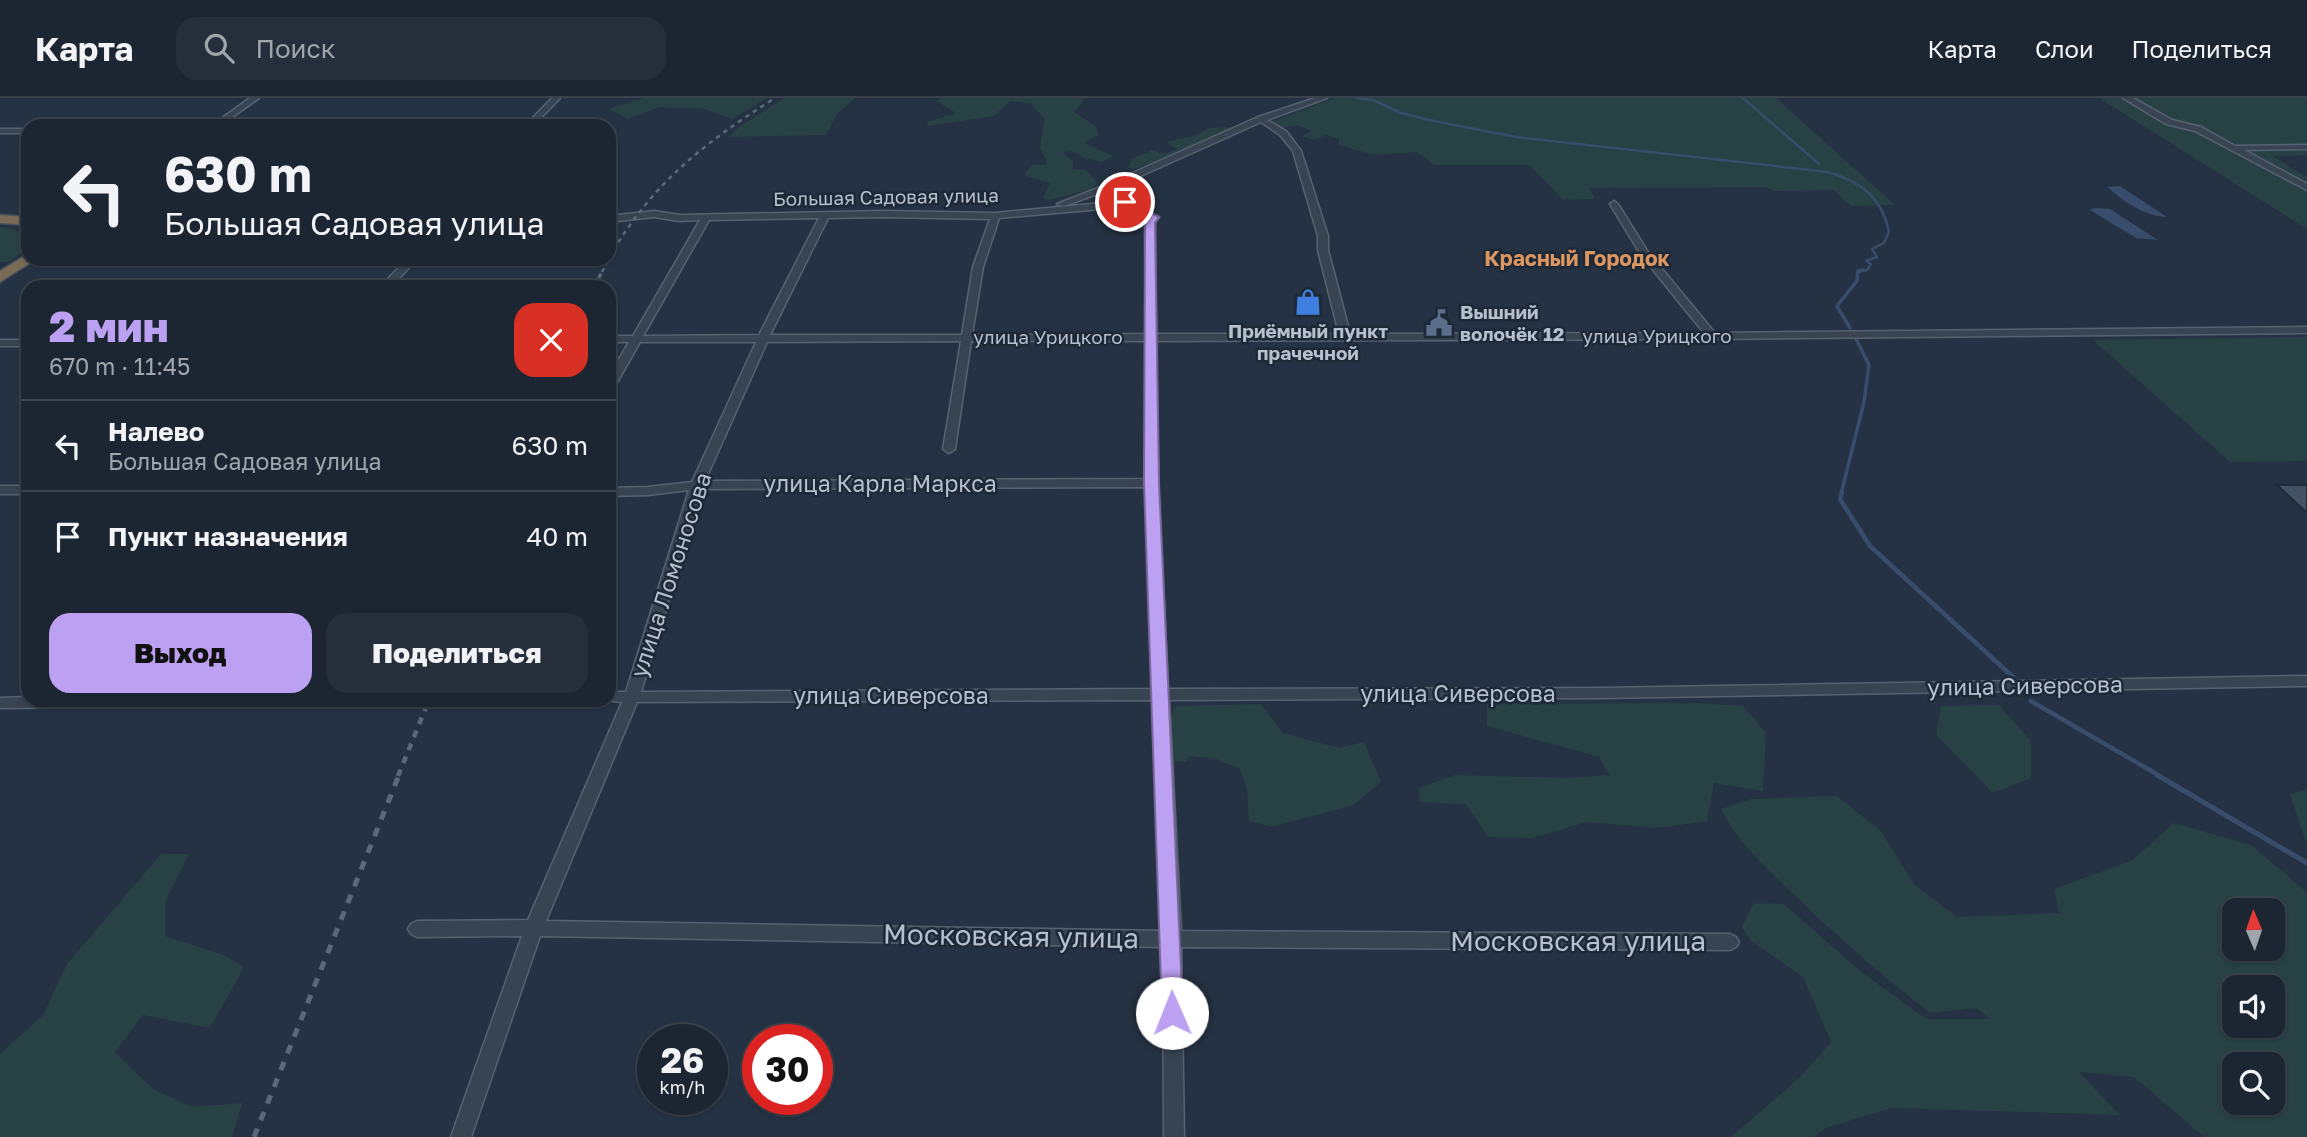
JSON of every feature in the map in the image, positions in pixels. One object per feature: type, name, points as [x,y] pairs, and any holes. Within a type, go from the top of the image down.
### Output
[{"type":"highway","points":[[0,219],[21,220]]},
{"type":"highway","points":[[0,278],[21,263]]},
{"type":"street","points":[[225,119],[255,98]]},
{"type":"street","points":[[536,119],[556,98]]},
{"type":"street","points":[[1041,211],[1111,186],[1261,119],[1323,98]]},
{"type":"street","points":[[2127,98],[2169,122],[2198,129],[2307,187]]},
{"type":"street","points":[[1261,119],[1283,133],[1297,151],[1323,236],[1323,250],[1345,336]]},
{"type":"street","points":[[0,131],[21,131]]},
{"type":"street","points":[[2234,148],[2307,147]]},
{"type":"street","points":[[1111,186],[1125,206]]},
{"type":"street","points":[[1615,204],[1644,253],[1712,336]]},
{"type":"street","name":"Большая Садовая улица","points":[[616,218],[660,214],[679,219],[884,214],[995,216],[1100,205],[1125,206],[1154,217],[1150,222],[1151,337]]},
{"type":"street","points":[[950,449],[978,267],[995,216]]},
{"type":"street","name":"улица Ломоносова","points":[[461,1137],[534,928],[632,697],[697,485],[763,338],[824,217]]},
{"type":"street","points":[[616,374],[706,218]]},
{"type":"street","points":[[392,280],[405,266]]},
{"type":"street","name":"улица Урицкого","points":[[616,339],[1712,336],[2307,330]]},
{"type":"street","points":[[1151,337],[1152,483],[1159,696],[1172,939],[1174,1137]]},
{"type":"street","points":[[0,343],[21,343]]},
{"type":"street","name":"улица Карла Маркса","points":[[616,492],[697,485],[1152,483]]},
{"type":"street","points":[[0,490],[21,489]]},
{"type":"street","name":"улица Сиверсова","points":[[616,697],[1768,691],[2307,681]]},
{"type":"street","points":[[0,704],[21,702]]},
{"type":"street","name":"Московская улица","points":[[417,929],[534,928],[1172,939],[1730,942]]},
{"type":"green space","points":[[644,98],[768,98],[732,119],[704,109],[660,107],[627,119],[609,109]]},
{"type":"green space","points":[[784,98],[855,98],[838,113],[826,135],[729,137],[739,127]]},
{"type":"green space","points":[[941,98],[1085,98],[1074,112],[1096,126],[1099,135],[1084,143],[1113,156],[1102,162],[1085,158],[1070,150],[1063,153],[1073,161],[1073,169],[1086,170],[1099,184],[1084,191],[1048,200],[1043,198],[1050,183],[1024,175],[1032,165],[1046,165],[1047,160],[1040,149],[1044,119],[1032,104],[1010,101],[994,116],[928,126],[927,122],[956,113],[936,101]]},
{"type":"green space","points":[[1335,98],[1776,98],[1895,205],[1851,206],[1833,190],[1774,191],[1766,187],[1589,188],[1595,199],[1563,200],[1530,165],[1434,165],[1417,152],[1374,155],[1339,145],[1339,139],[1326,135],[1314,140],[1302,136],[1312,131],[1297,125],[1281,128],[1270,122]]},
{"type":"green space","points":[[2099,98],[2307,98],[2307,155],[2272,156],[2307,177],[2307,229]]},
{"type":"green space","points":[[1231,127],[1163,161],[1128,168],[1132,159],[1152,150],[1165,154],[1177,149],[1166,142],[1197,135],[1209,128]]},
{"type":"green space","points":[[0,227],[21,233],[21,253],[9,262],[0,262]]},
{"type":"green space","points":[[2307,337],[2307,461],[2230,462],[2093,340]]},
{"type":"green space","points":[[1697,703],[1743,706],[1766,733],[1763,791],[1714,783],[1707,821],[1658,828],[1587,822],[1532,838],[1488,837],[1466,804],[1420,802],[1419,788],[1455,775],[1567,778],[1610,775],[1599,757],[1487,726],[1487,704]]},
{"type":"green space","points":[[1261,704],[1283,733],[1339,748],[1364,742],[1381,782],[1353,805],[1272,827],[1249,821],[1247,790],[1240,769],[1216,759],[1190,756],[1186,762],[1172,761],[1167,724],[1176,706]]},
{"type":"green space","points":[[1999,705],[2031,741],[2031,778],[1993,793],[1936,735],[1941,706]]},
{"type":"green space","points":[[2307,790],[2307,845],[2290,794]]},
{"type":"green space","points":[[1837,796],[1881,831],[1914,884],[1957,917],[2059,913],[2054,889],[2133,860],[2173,823],[2251,845],[2307,892],[2307,1137],[2204,1137],[2134,1077],[2079,1072],[2120,1115],[1891,1108],[1826,1128],[1814,1137],[1731,1137],[1799,1078],[1831,1042],[1803,977],[1751,941],[1742,927],[1754,903],[1784,904],[1860,971],[1926,1019],[1990,1019],[1977,1008],[1930,1013],[1826,925],[1773,874],[1735,833],[1721,809],[1751,799]]},
{"type":"green space","points":[[161,854],[189,854],[165,902],[165,936],[224,955],[244,967],[210,1028],[143,1015],[115,1052],[153,1089],[192,1107],[242,1103],[232,1137],[0,1137],[0,1054],[43,1015],[67,964]]},
{"type":"water","points":[[2120,186],[2167,217],[2142,211],[2107,187]]},
{"type":"water","points":[[2110,209],[2158,240],[2136,238],[2090,210]]},
{"type":"building","points":[[2277,485],[2307,485],[2307,513]]},
{"type":"waterway","points":[[1357,98],[1373,100],[1401,113],[1429,120],[1516,137],[1828,172],[1840,176],[1860,186],[1875,200],[1889,232],[1884,243],[1872,249],[1877,257],[1866,261],[1871,264],[1867,270],[1858,272]]},
{"type":"waterway","points":[[1743,98],[1819,164]]},
{"type":"waterway","points":[[1850,328],[1837,306],[1857,281],[1858,271],[1863,270]]},
{"type":"waterway","points":[[1841,494],[1864,402],[1869,365],[1855,337]]},
{"type":"waterway","points":[[1842,492],[1840,499],[1870,546],[2013,677]]},
{"type":"waterway","points":[[2031,701],[2160,776]]},
{"type":"waterway","points":[[2157,775],[2307,863]]},
{"type":"railway","points":[[616,247],[643,208],[681,167],[725,132],[775,98]]},
{"type":"railway","points":[[602,272],[605,266]]},
{"type":"railway","points":[[598,280],[603,270]]},
{"type":"railway","points":[[398,776],[426,707]]},
{"type":"railway","points":[[254,1137],[399,775]]},
{"type":"place","name":"Приёмный пункт прачечной","points":[[1308,302]]},
{"type":"place","name":"Вышний волочёк 12","points":[[1439,323]]},
{"type":"district","name":"Красный Городок","points":[[1577,259]]},
{"type":"route","points":[[1125,202],[1125,206],[1154,217],[1150,222],[1152,483],[1159,696],[1172,939],[1172,1013]]}]
